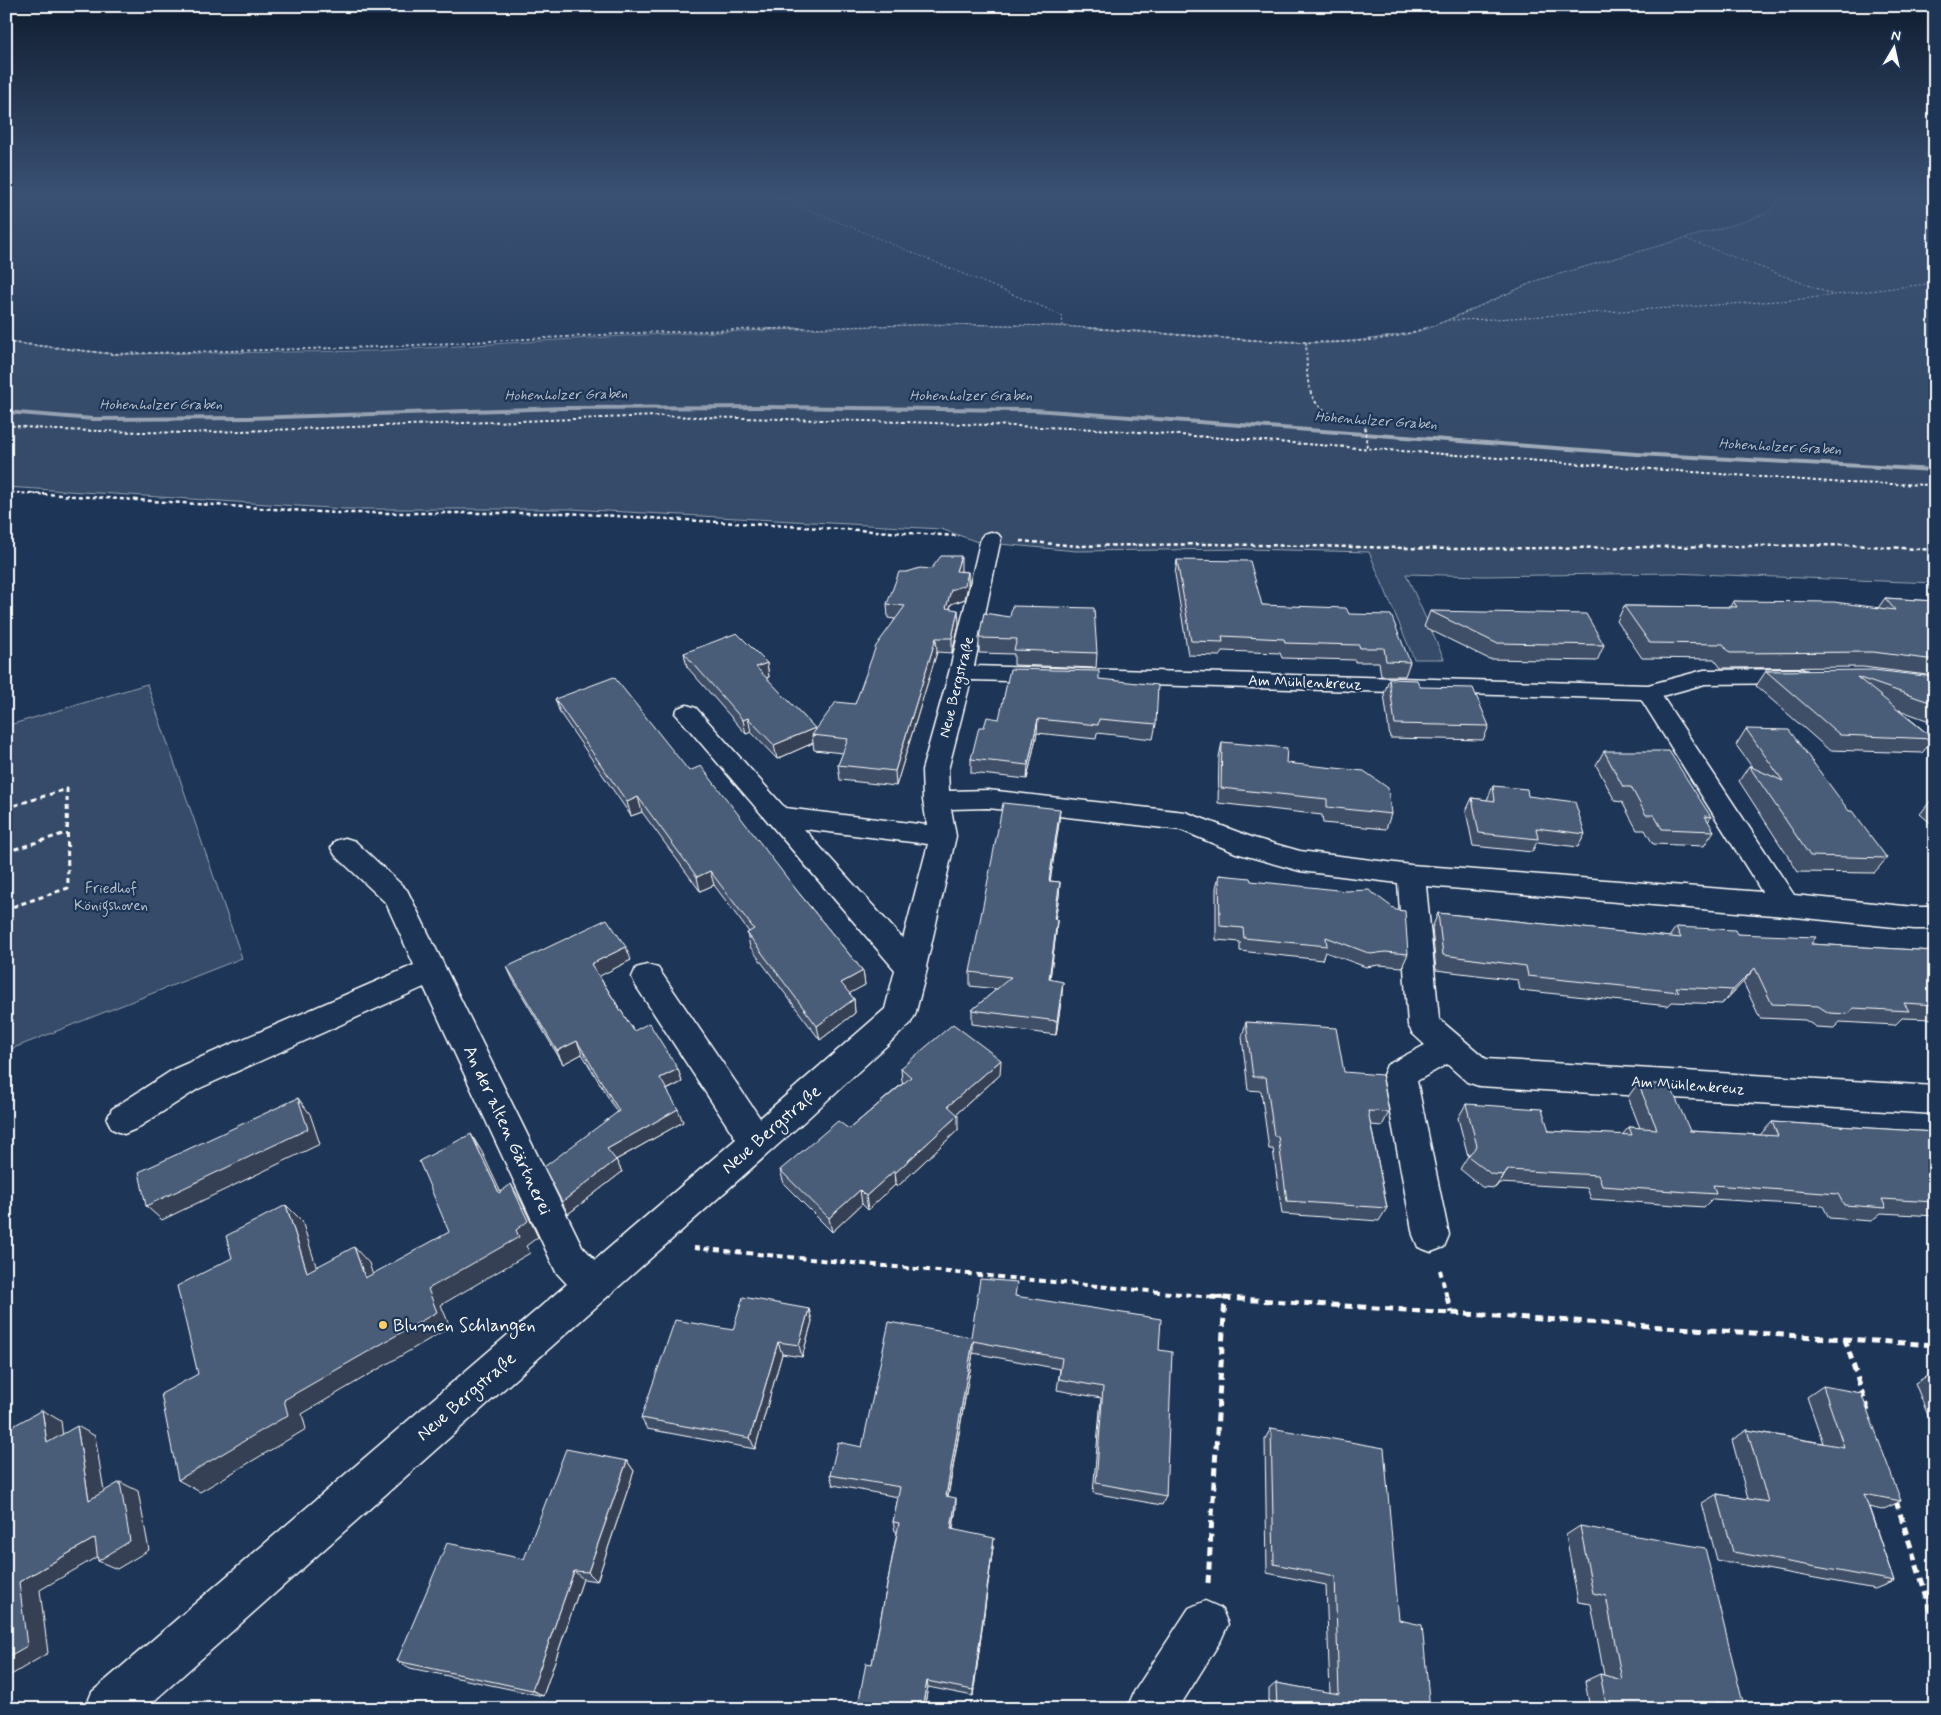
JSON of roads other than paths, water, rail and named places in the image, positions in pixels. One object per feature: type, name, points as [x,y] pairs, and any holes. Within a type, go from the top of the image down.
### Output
[{"type":"street","name":"Neue Bergstraße","points":[[109,1709],[899,1016],[943,836],[936,800],[935,770],[961,672],[991,538]]},
{"type":"street","name":"Am Mühlenkreuz","points":[[961,672],[1648,692],[1704,677],[1823,676]]},
{"type":"street","points":[[1648,692],[1785,905]]},
{"type":"street","points":[[687,713],[912,969]]},
{"type":"street","points":[[936,800],[988,799],[1185,821],[1246,846],[1300,861],[1411,875],[1785,905],[1914,918],[1935,918]]},
{"type":"street","points":[[778,816],[943,836]]},
{"type":"street","name":"An der alten Gärtnerei","points":[[345,848],[397,897],[569,1259],[592,1285]]},
{"type":"street","name":"Am Mühlenkreuz","points":[[1411,875],[1424,1024],[1479,1072],[1935,1100]]},
{"type":"street","points":[[124,1119],[186,1079],[432,970]]},
{"type":"street","points":[[648,977],[757,1142]]},
{"type":"street","points":[[1431,1235],[1399,1075],[1450,1047]]},
{"type":"street","points":[[1151,1709],[1205,1624]]},
{"type":"waterway","name":"Hohenholzer Graben","points":[[6,412],[93,419],[247,418],[563,408],[768,407],[1034,410],[1637,454],[1935,470]]},
{"type":"place","name":"Blumen Schlangen","points":[[383,1325]]},
{"type":"park label","name":"Friedhof Königshoven","points":[[111,896]]}]
